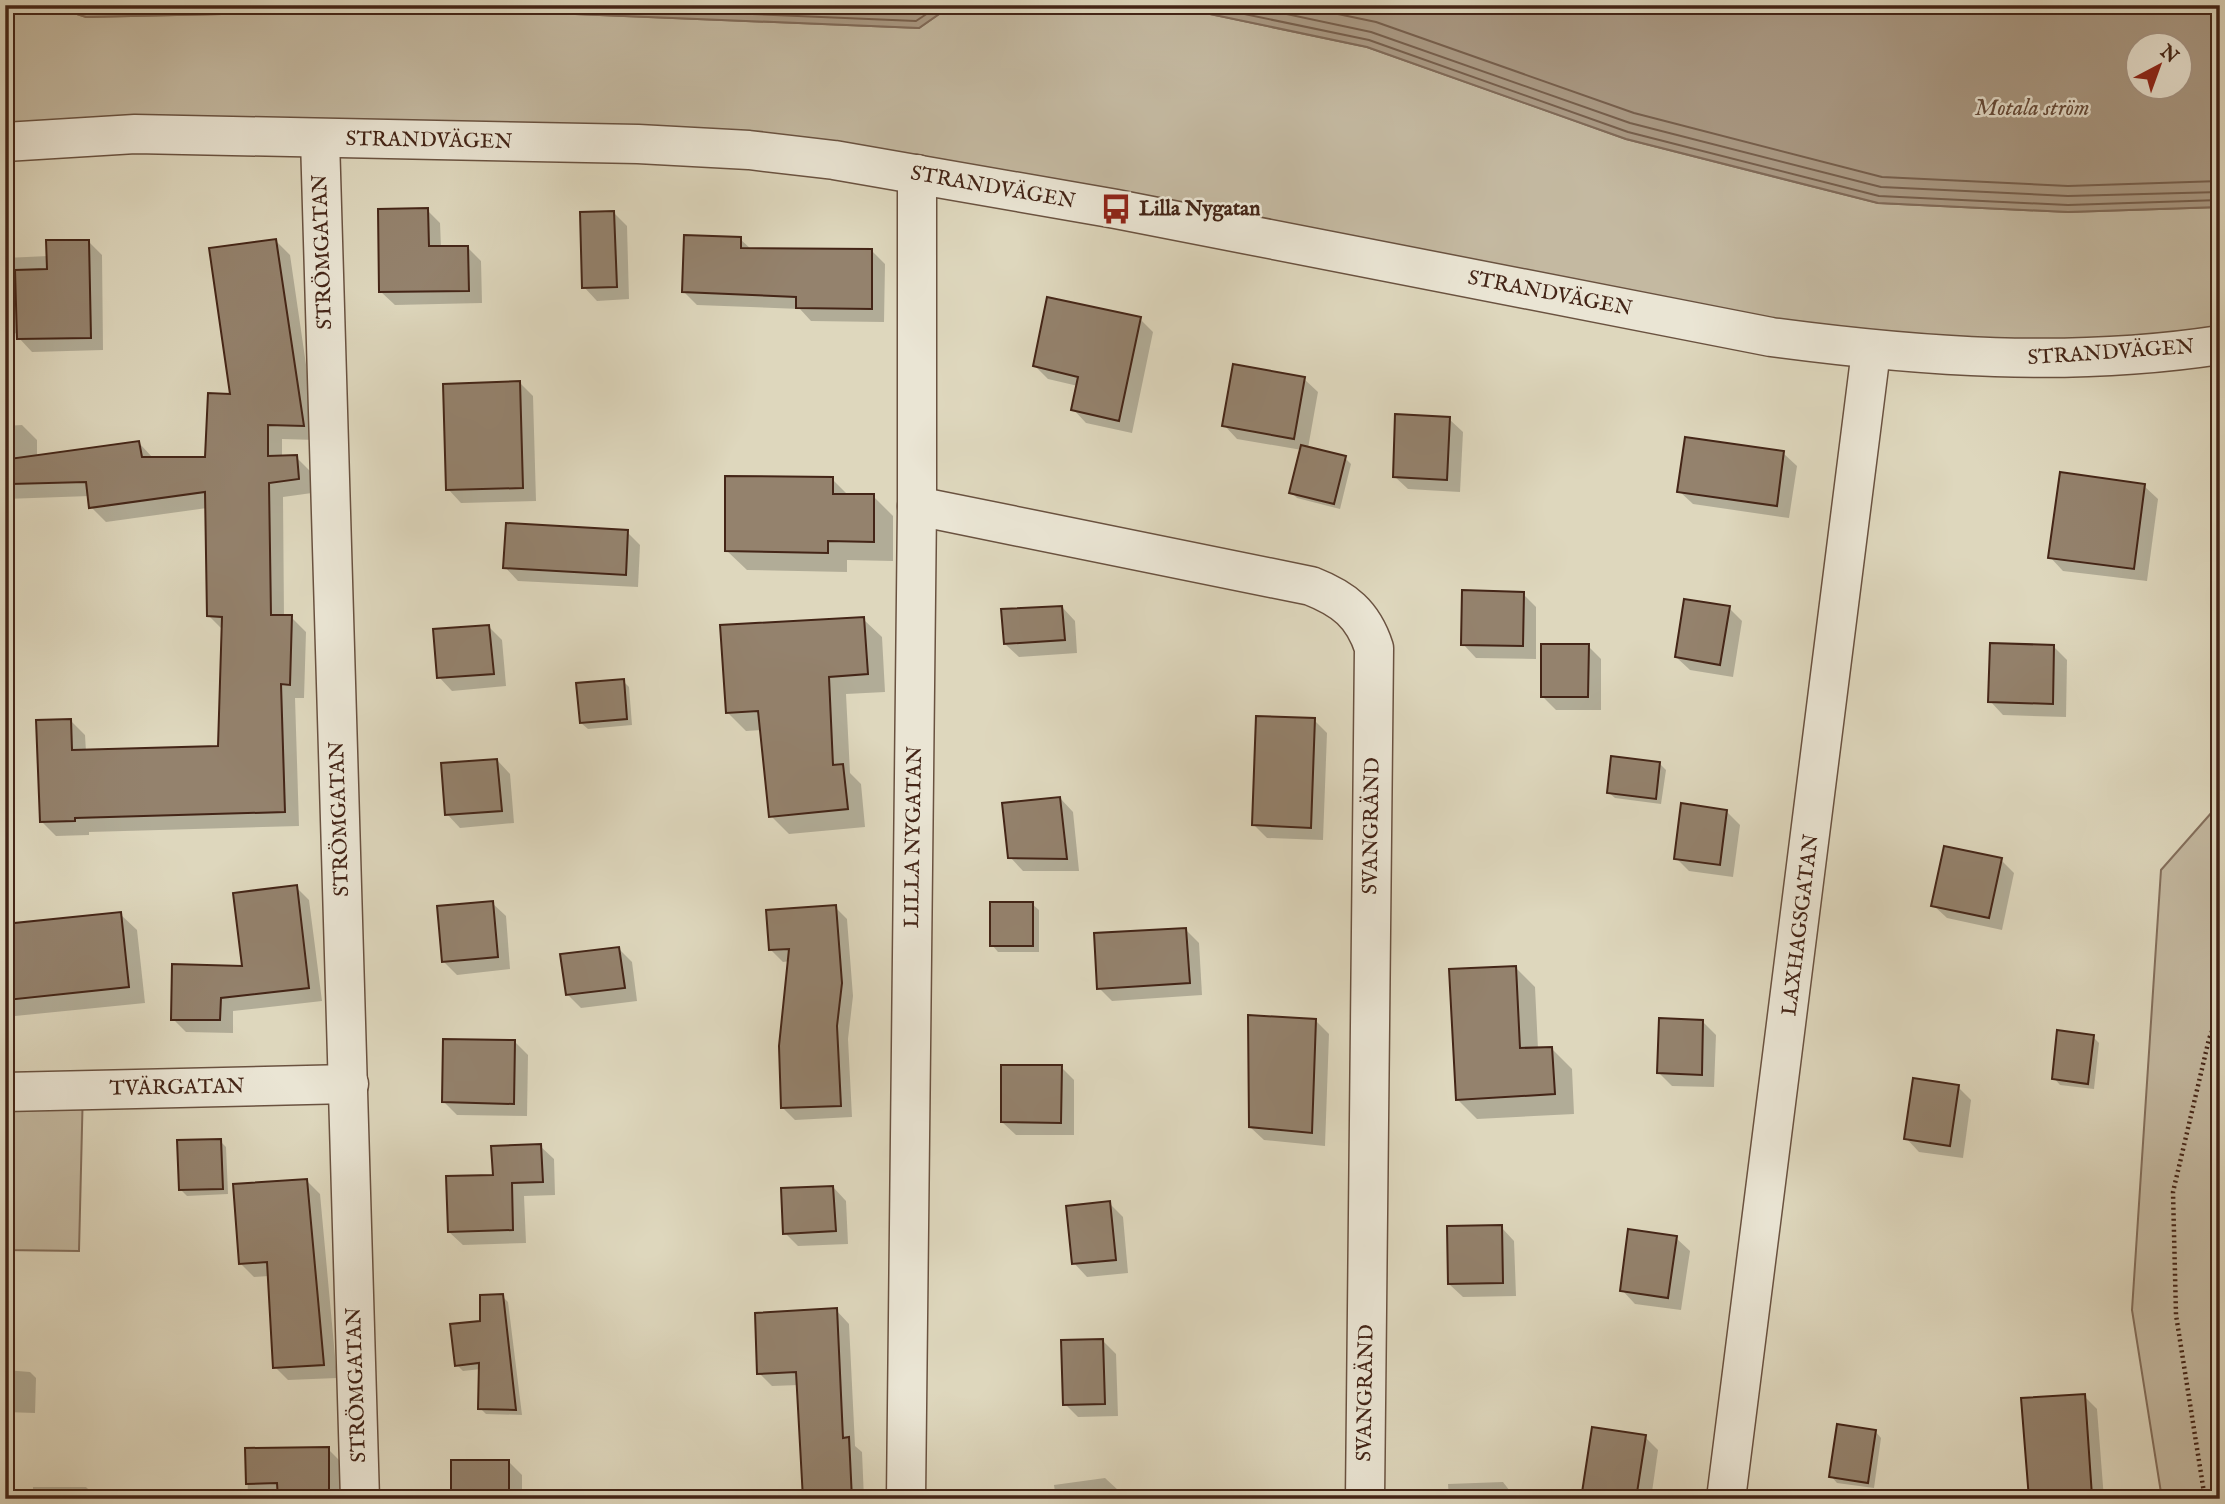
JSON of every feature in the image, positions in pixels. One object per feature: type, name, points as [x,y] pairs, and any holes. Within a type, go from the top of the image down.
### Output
[{"type":"street","name":"STRANDVÄGEN","points":[[5,142],[135,134],[638,144],[750,150],[834,160],[1116,209],[1770,337],[1871,351],[1947,357],[2056,359],[2149,354],[2220,345]]},
{"type":"street","name":"STRÖMGATAN","points":[[320,139],[360,1499]]},
{"type":"street","name":"LILLA NYGATAN","points":[[906,1499],[917,506],[917,174]]},
{"type":"street","name":"LAXHAGSGATAN","points":[[1726,1499],[1871,351]]},
{"type":"street","name":"SVANGRÄND","points":[[917,506],[1311,586],[1329,593],[1366,624],[1374,648],[1365,1499]]},
{"type":"street","name":"TVÄRGATAN","points":[[5,1092],[349,1084]]},
{"type":"path","points":[[2206,1499],[2176,1315],[2173,1192],[2209,1040],[2220,1011]]},
{"type":"shaded area","points":[[5,5],[49,5],[86,17],[455,9],[919,28],[952,5],[1167,5],[1367,47],[1626,139],[1878,203],[2068,212],[2220,207],[2220,344],[1871,352],[941,169],[5,135]]},
{"type":"shaded area","points":[[2220,803],[2220,1499],[2162,1499],[2132,1310],[2161,870]]},
{"type":"shaded area","points":[[83,1087],[79,1251],[5,1250],[5,1089]]},
{"type":"water","points":[[49,5],[952,5],[919,28],[455,9],[86,17]]},
{"type":"water","name":"Motala ström","points":[[1167,5],[2220,5],[2220,207],[2068,212],[1878,203],[1626,139],[1367,47]]},
{"type":"building","points":[[428,208],[429,246],[468,246],[469,291],[379,292],[378,209]]},
{"type":"building","points":[[614,211],[617,287],[582,288],[580,212]]},
{"type":"building","points":[[684,235],[741,237],[741,248],[872,249],[872,309],[796,308],[796,297],[682,292]]},
{"type":"building","points":[[276,239],[304,426],[268,425],[268,456],[297,455],[299,479],[269,483],[271,615],[292,615],[290,685],[281,684],[285,812],[75,818],[75,821],[40,822],[36,720],[71,719],[72,750],[218,746],[222,617],[207,616],[205,492],[89,508],[86,482],[11,484],[9,459],[139,441],[142,457],[205,457],[208,393],[230,394],[209,248]]},
{"type":"building","points":[[46,240],[89,240],[91,338],[17,339],[15,270],[47,269]]},
{"type":"building","points":[[1047,297],[1141,317],[1119,421],[1071,410],[1078,377],[1033,366]]},
{"type":"building","points":[[1233,364],[1305,377],[1294,439],[1222,426]]},
{"type":"building","points":[[520,381],[523,488],[446,490],[443,384]]},
{"type":"building","points":[[1395,414],[1450,417],[1447,480],[1393,477]]},
{"type":"building","points":[[1685,437],[1784,451],[1777,506],[1677,492]]},
{"type":"building","points":[[1301,445],[1346,456],[1334,504],[1289,493]]},
{"type":"building","points":[[2060,472],[2145,484],[2134,569],[2048,558]]},
{"type":"building","points":[[725,476],[833,477],[833,494],[874,494],[874,542],[828,541],[828,553],[725,551]]},
{"type":"building","points":[[506,523],[628,530],[626,575],[503,568]]},
{"type":"building","points":[[1462,590],[1524,592],[1523,646],[1461,645]]},
{"type":"building","points":[[1684,599],[1730,606],[1720,665],[1675,657]]},
{"type":"building","points":[[1062,606],[1065,640],[1004,644],[1001,609]]},
{"type":"building","points":[[864,617],[868,674],[829,677],[833,765],[843,764],[848,809],[769,817],[758,711],[726,713],[720,625]]},
{"type":"building","points":[[489,625],[494,674],[437,678],[433,629]]},
{"type":"building","points":[[1990,643],[2054,645],[2053,704],[1988,702]]},
{"type":"building","points":[[1541,644],[1589,644],[1588,697],[1541,697]]},
{"type":"building","points":[[624,679],[627,719],[580,723],[576,683]]},
{"type":"building","points":[[1256,716],[1315,718],[1311,828],[1252,825]]},
{"type":"building","points":[[1611,756],[1660,762],[1656,799],[1607,793]]},
{"type":"building","points":[[497,759],[502,811],[445,815],[441,763]]},
{"type":"building","points":[[1060,797],[1067,859],[1008,858],[1002,803]]},
{"type":"building","points":[[1681,803],[1727,810],[1720,865],[1674,859]]},
{"type":"building","points":[[1944,846],[2002,858],[1989,918],[1931,906]]},
{"type":"building","points":[[297,885],[309,988],[221,998],[220,1020],[171,1020],[172,964],[242,966],[233,893]]},
{"type":"building","points":[[493,901],[498,957],[442,962],[437,906]]},
{"type":"building","points":[[990,902],[1033,902],[1033,946],[990,946]]},
{"type":"building","points":[[836,905],[842,983],[837,1026],[841,1106],[781,1108],[779,1046],[789,949],[769,950],[766,910]]},
{"type":"building","points":[[121,912],[129,987],[7,1000],[5,924]]},
{"type":"building","points":[[1186,928],[1190,983],[1097,989],[1094,933]]},
{"type":"building","points":[[619,947],[625,988],[566,995],[560,954]]},
{"type":"building","points":[[1516,966],[1520,1048],[1552,1047],[1555,1094],[1456,1100],[1449,969]]},
{"type":"building","points":[[1248,1015],[1316,1019],[1312,1133],[1249,1127]]},
{"type":"building","points":[[1659,1018],[1703,1020],[1702,1075],[1657,1073]]},
{"type":"building","points":[[2057,1030],[2094,1035],[2088,1084],[2052,1079]]},
{"type":"building","points":[[443,1039],[515,1040],[514,1104],[442,1102]]},
{"type":"building","points":[[1001,1065],[1062,1065],[1061,1123],[1001,1122]]},
{"type":"building","points":[[1913,1078],[1959,1085],[1950,1146],[1904,1139]]},
{"type":"building","points":[[221,1139],[223,1189],[179,1190],[177,1140]]},
{"type":"building","points":[[541,1144],[543,1182],[512,1183],[513,1230],[448,1232],[446,1176],[493,1175],[491,1146]]},
{"type":"building","points":[[307,1179],[324,1365],[273,1368],[267,1262],[239,1264],[233,1184]]},
{"type":"building","points":[[833,1186],[836,1231],[783,1234],[781,1188]]},
{"type":"building","points":[[1110,1201],[1116,1260],[1072,1264],[1066,1206]]},
{"type":"building","points":[[1502,1225],[1503,1283],[1448,1284],[1447,1226]]},
{"type":"building","points":[[1628,1229],[1677,1236],[1668,1298],[1620,1291]]},
{"type":"building","points":[[503,1294],[516,1410],[478,1409],[479,1363],[455,1366],[450,1324],[480,1321],[480,1295]]},
{"type":"building","points":[[837,1308],[843,1438],[849,1437],[852,1499],[803,1499],[796,1372],[757,1374],[755,1313]]},
{"type":"building","points":[[1103,1339],[1105,1404],[1063,1405],[1061,1340]]},
{"type":"building","points":[[2085,1394],[2092,1496],[2029,1499],[2021,1398]]},
{"type":"building","points":[[1837,1424],[1876,1430],[1868,1483],[1829,1477]]},
{"type":"building","points":[[1592,1427],[1646,1435],[1636,1499],[1581,1499]]},
{"type":"building","points":[[329,1447],[329,1499],[278,1499],[277,1483],[246,1484],[245,1448]]},
{"type":"building","points":[[451,1460],[509,1460],[509,1499],[451,1499]]},
{"type":"place","name":"Lilla Nygatan","points":[[1116,209]]}]
